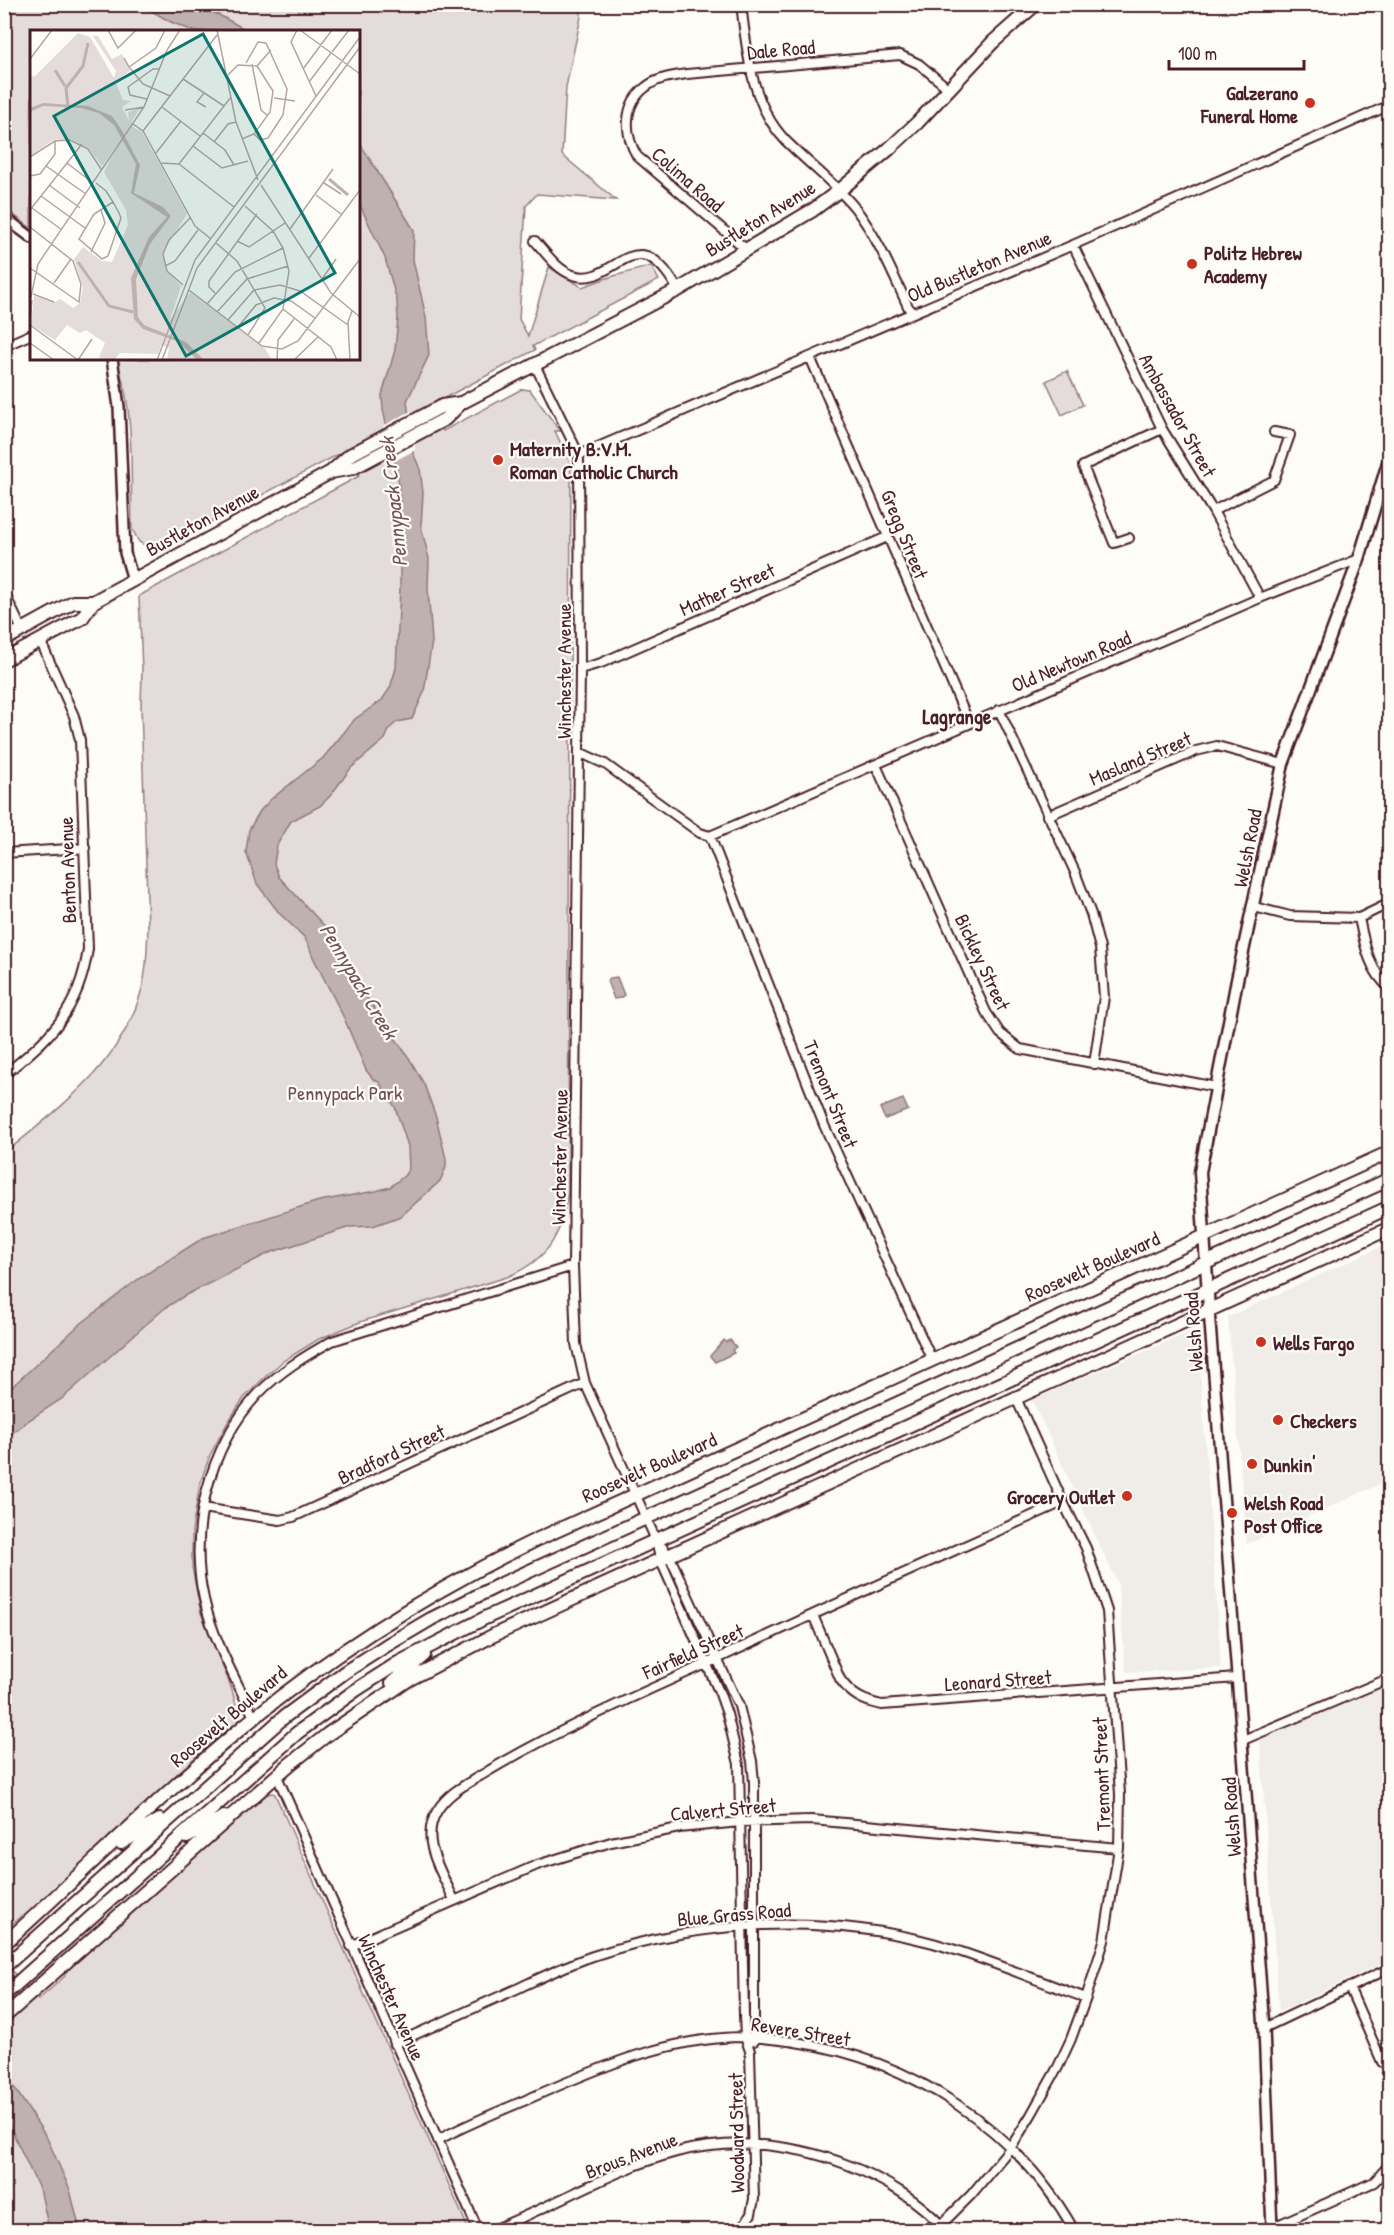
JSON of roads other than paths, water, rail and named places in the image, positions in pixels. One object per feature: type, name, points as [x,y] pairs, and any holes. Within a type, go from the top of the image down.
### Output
[{"type":"main road","name":"Bustleton Avenue","points":[[4,660],[82,618],[93,602],[331,472],[350,455],[442,406],[461,403],[535,366],[678,290],[785,228],[840,190],[903,136],[993,42],[1036,4]]},
{"type":"main road","name":"Bustleton Avenue","points":[[331,472],[353,468],[445,419],[461,403]]},
{"type":"main road","name":"Welsh Road","points":[[1209,1310],[1200,1172],[1283,764],[1359,559],[1389,456]]},
{"type":"main road","name":"Bustleton Avenue","points":[[4,640],[73,602],[93,602]]},
{"type":"main road","name":"Roosevelt Boulevard","points":[[4,1944],[208,1757],[254,1718],[334,1657],[444,1588],[528,1544],[1389,1152]]},
{"type":"main road","name":"Roosevelt Boulevard","points":[[4,1967],[284,1718],[345,1672],[387,1645],[475,1596],[1389,1179]]},
{"type":"main road","points":[[5,1994],[258,1766],[316,1719],[377,1676],[441,1639],[1389,1207]]},
{"type":"main road","points":[[4,2018],[277,1776],[367,1706],[415,1676],[472,1645],[1389,1228]]},
{"type":"main road","points":[[367,1706],[441,1639]]},
{"type":"main road","points":[[100,1855],[184,1805]]},
{"type":"main road","points":[[167,1848],[244,1806]]},
{"type":"street","points":[[741,4],[749,68],[769,119],[785,139],[840,190],[871,231],[911,313]]},
{"type":"street","name":"Dale Road","points":[[627,120],[631,106],[647,86],[665,78],[749,68],[900,56],[919,64],[950,89]]},
{"type":"street","name":"Old Bustleton Avenue","points":[[579,455],[1073,245],[1389,105]]},
{"type":"street","name":"Colima Road","points":[[627,120],[631,147],[637,156],[747,250]]},
{"type":"street","points":[[4,217],[30,236]]},
{"type":"street","points":[[535,241],[559,268],[579,277],[595,274],[629,257],[648,257],[664,267],[678,290]]},
{"type":"street","name":"Ambassador Street","points":[[1073,245],[1162,429],[1213,511],[1260,598]]},
{"type":"street","points":[[4,346],[30,335]]},
{"type":"street","name":"Gregg Street","points":[[810,357],[969,723]]},
{"type":"street","points":[[112,360],[119,408],[125,553],[133,580]]},
{"type":"street","name":"Winchester Avenue","points":[[535,366],[579,455],[580,669],[573,1266]]},
{"type":"street","points":[[1129,538],[1114,543],[1083,466],[1162,429]]},
{"type":"street","points":[[1213,511],[1274,480],[1290,435],[1274,432]]},
{"type":"street","name":"Mather Street","points":[[580,669],[601,663],[887,537]]},
{"type":"street","name":"Old Newtown Road","points":[[710,836],[1260,598],[1359,559]]},
{"type":"street","points":[[4,592],[22,630]]},
{"type":"street","name":"Benton Avenue","points":[[4,1076],[40,1046],[64,1017],[77,994],[88,950],[80,740],[74,716],[40,640]]},
{"type":"street","points":[[999,710],[1075,872],[1091,914],[1100,948],[1104,997],[1094,1064]]},
{"type":"street","name":"Masland Street","points":[[1047,816],[1196,751],[1217,746],[1283,764]]},
{"type":"street","points":[[579,752],[605,764],[700,833],[710,836]]},
{"type":"street","name":"Bickley Street","points":[[876,765],[986,1012],[1000,1033],[1020,1049],[1216,1087]]},
{"type":"street","name":"Tremont Street","points":[[710,836],[824,1125],[932,1360]]},
{"type":"street","points":[[4,853],[85,848]]},
{"type":"street","points":[[1254,907],[1290,916],[1359,918],[1389,903]]},
{"type":"street","points":[[1359,918],[1367,953],[1381,982],[1389,988]]},
{"type":"street","points":[[254,1718],[226,1658],[204,1602],[198,1557],[199,1532],[209,1480],[222,1449],[238,1421],[257,1395],[278,1376],[304,1357],[332,1341],[573,1266]]},
{"type":"street","name":"Woodward Street","points":[[573,1266],[576,1344],[585,1383],[656,1540],[739,1706],[747,1734],[754,1782],[754,2038],[750,2051]]},
{"type":"street","name":"Welsh Road","points":[[1209,1310],[1264,2028],[1271,2229]]},
{"type":"street","name":"Bradford Street","points":[[203,1508],[280,1520],[293,1517],[585,1383]]},
{"type":"street","name":"Tremont Street","points":[[941,2229],[1011,2147],[1058,2067],[1086,1998],[1104,1941],[1119,1848],[1120,1794],[1107,1611],[1086,1548],[1016,1398]]},
{"type":"street","name":"Fairfield Street","points":[[454,1900],[432,1851],[430,1834],[432,1821],[446,1798],[518,1753],[604,1710],[1063,1502]]},
{"type":"street","name":"Woodward Street","points":[[665,1557],[727,1714],[739,1764],[745,2037],[750,2051],[754,2199],[751,2214],[741,2230]]},
{"type":"street","name":"Leonard Street","points":[[813,1615],[846,1688],[854,1696],[882,1706],[1237,1678]]},
{"type":"street","points":[[1243,1740],[1389,1678]]},
{"type":"street","name":"Winchester Avenue","points":[[277,1776],[478,2230]]},
{"type":"street","name":"Calvert Street","points":[[351,1947],[454,1900],[577,1851],[644,1834],[740,1822],[789,1820],[1119,1848]]},
{"type":"street","name":"Blue Grass Road","points":[[394,2044],[592,1957],[674,1935],[742,1926],[818,1925],[894,1935],[932,1943],[983,1959],[1086,1998]]},
{"type":"street","points":[[1264,2028],[1389,1968]]},
{"type":"street","points":[[1349,1987],[1382,2062]]},
{"type":"street","name":"Revere Street","points":[[438,2140],[618,2060],[690,2043],[754,2038],[831,2049],[894,2070],[947,2097],[982,2122],[1011,2147],[1053,2196],[1074,2230]]},
{"type":"street","name":"Brous Avenue","points":[[492,2230],[662,2157],[696,2149],[753,2144],[816,2154],[854,2167],[906,2197],[941,2229]]},
{"type":"street","points":[[1271,2229],[1374,2182],[1389,2164]]},
{"type":"place","name":"Galzerano Funeral Home","points":[[1310,103]]},
{"type":"place","name":"Politz Hebrew Academy","points":[[1192,264]]},
{"type":"place","name":"Maternity B.V.M. Roman Catholic Church","points":[[498,460]]},
{"type":"place","name":"Wells Fargo","points":[[1261,1342]]},
{"type":"place","name":"Checkers","points":[[1278,1420]]},
{"type":"place","name":"Dunkin'","points":[[1252,1464]]},
{"type":"place","name":"Grocery Outlet","points":[[1127,1496]]},
{"type":"place","name":"Welsh Road Post Office","points":[[1232,1513]]},
{"type":"district","name":"Lagrange","points":[[957,716]]},
{"type":"water label","name":"Pennypack Creek","points":[[393,502]]},
{"type":"water label","name":"Pennypack Creek","points":[[359,981]]},
{"type":"park label","name":"Pennypack Park","points":[[345,1092]]}]
